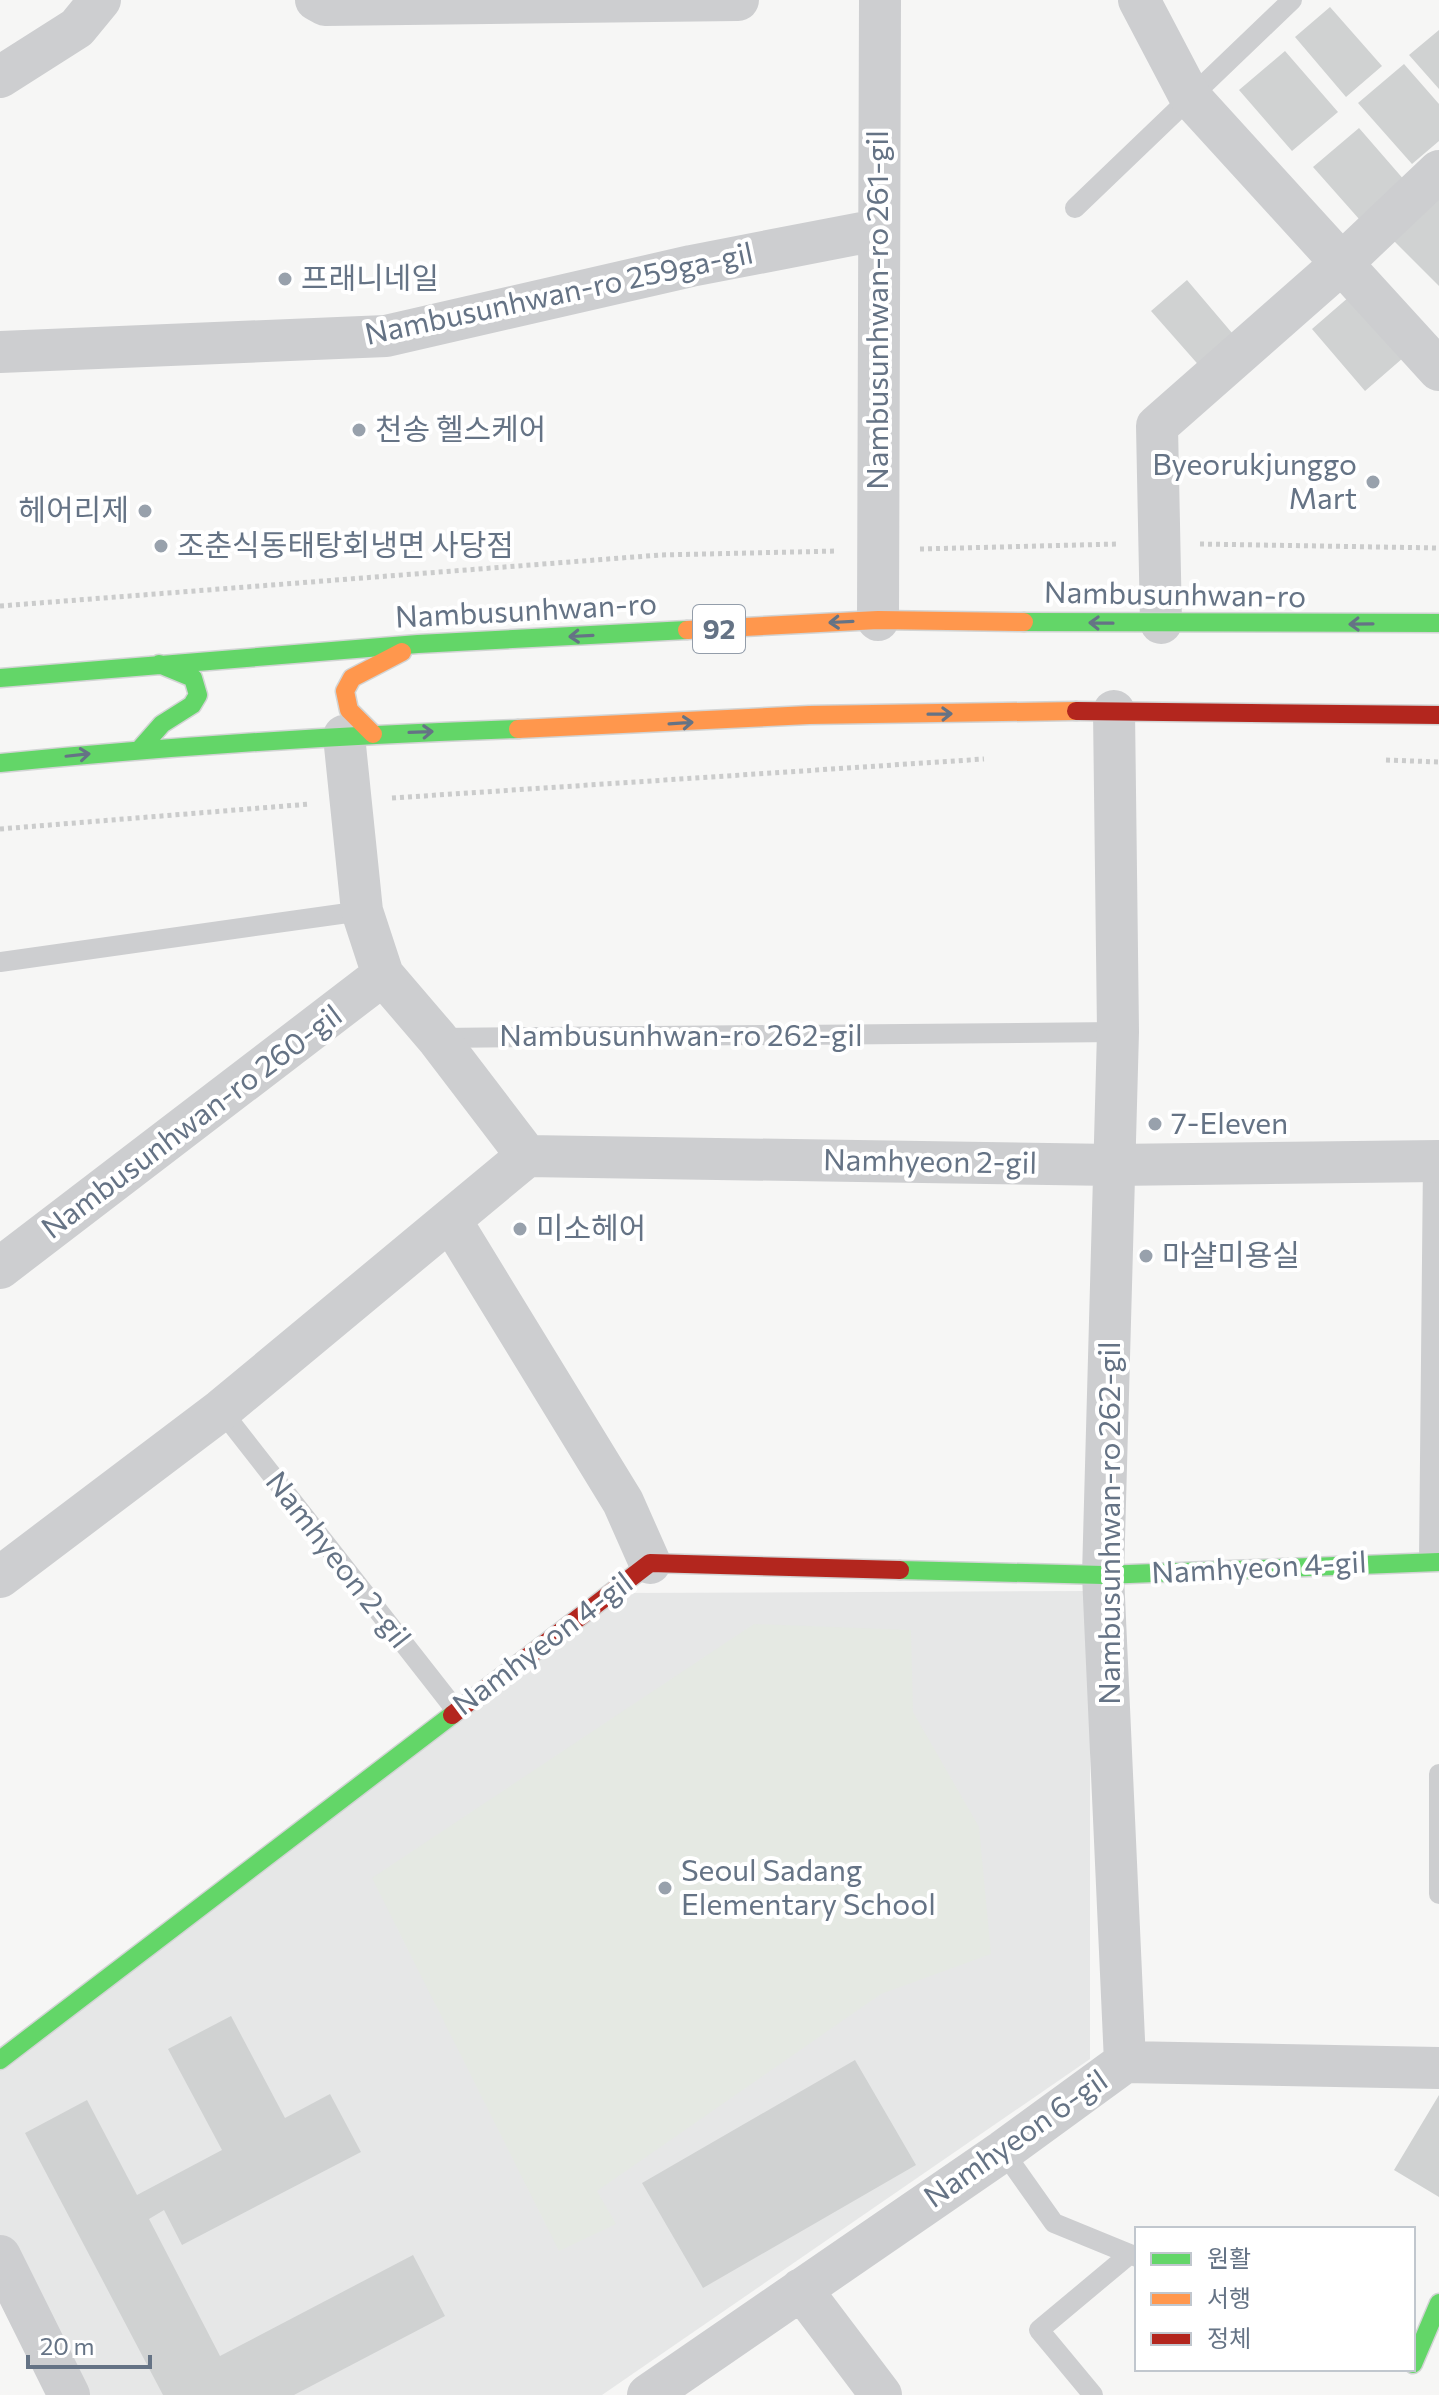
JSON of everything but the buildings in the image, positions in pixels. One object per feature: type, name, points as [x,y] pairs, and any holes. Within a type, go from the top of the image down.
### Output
[{"type":"main road","name":"Nambusunhwan-ro","points":[[0,678],[418,644],[878,620],[1439,623]]},
{"type":"main road","points":[[358,735],[346,705],[348,683],[418,644]]},
{"type":"main road","points":[[140,749],[162,724],[192,705],[198,695],[193,678],[159,664]]},
{"type":"main road","points":[[0,763],[140,749],[358,735],[663,725],[809,715],[1114,711],[1439,715]]},
{"type":"main road","name":"Namhyeon 4-gil","points":[[0,2060],[455,1709],[650,1563],[1103,1575],[1434,1561]]},
{"type":"main road","points":[[1415,2357],[1436,2316]]},
{"type":"street","points":[[0,77],[77,28],[100,0]]},
{"type":"street","points":[[316,0],[325,5],[738,0]]},
{"type":"street","name":"Nambusunhwan-ro 261-gil","points":[[878,620],[880,0]]},
{"type":"street","points":[[1139,0],[1190,97],[1439,370]]},
{"type":"street","points":[[1161,623],[1157,426],[1341,264],[1439,171]]},
{"type":"street","name":"Nambusunhwan-ro 259ga-gil","points":[[0,352],[386,336],[691,266],[877,230]]},
{"type":"street","name":"Nambusunhwan-ro 262-gil","points":[[1114,711],[1118,1032],[1103,1575],[1125,2062]]},
{"type":"street","points":[[0,1577],[221,1410],[527,1156],[437,1038],[383,975],[362,911],[349,800],[358,735]]},
{"type":"street","name":"Nambusunhwan-ro 260-gil","points":[[0,1268],[383,975]]},
{"type":"street","name":"Namhyeon 2-gil","points":[[527,1156],[1113,1165],[1436,1161]]},
{"type":"street","points":[[451,1221],[623,1502],[650,1563]]},
{"type":"street","name":"Namhyeon 6-gil","points":[[648,2395],[1003,2151],[1125,2062],[1439,2068]]},
{"type":"street","points":[[0,2256],[69,2395]]},
{"type":"street","points":[[801,2289],[881,2395]]},
{"type":"lane","points":[[1075,208],[1292,0]]},
{"type":"lane","points":[[0,962],[362,911]]},
{"type":"lane","name":"Nambusunhwan-ro 262-gil","points":[[437,1038],[1118,1032]]},
{"type":"lane","name":"Namhyeon 2-gil","points":[[1434,1561],[1436,1161]]},
{"type":"lane","name":"Namhyeon 2-gil","points":[[221,1410],[455,1709]]},
{"type":"lane","points":[[1439,1774],[1439,1894]]},
{"type":"lane","points":[[1003,2151],[1054,2223],[1134,2255],[1039,2330],[1093,2395]]},
{"type":"path","points":[[0,606],[660,555],[1160,543],[1439,548]]},
{"type":"path","points":[[0,829],[349,800],[986,759]]},
{"type":"path","points":[[1377,760],[1439,762]]},
{"type":"shaded area","name":"Seoul Sadang Elementary School","points":[[1090,1591],[1090,2059],[602,2395],[69,2395],[0,2256],[0,2063],[617,1593]]},
{"type":"shaded area","points":[[754,1624],[911,1630],[913,1712],[979,1827],[991,1954],[881,1994],[597,2191],[616,2224],[559,2251],[372,1878]]},
{"type":"traffic: fast","points":[[1024,622],[1439,623]]},
{"type":"traffic: fast","points":[[0,678],[418,644],[687,630]]},
{"type":"traffic: fast","points":[[140,749],[162,724],[192,705],[198,695],[193,678],[159,664]]},
{"type":"traffic: fast","points":[[0,763],[259,742],[518,729]]},
{"type":"traffic: fast","points":[[900,1570],[1103,1575],[1439,1562]]},
{"type":"traffic: fast","points":[[0,2060],[452,1715]]},
{"type":"traffic: fast","points":[[1415,2359],[1439,2303]]},
{"type":"traffic: slow","points":[[687,630],[878,620],[1024,622]]},
{"type":"traffic: slow","points":[[373,734],[349,710],[345,691],[352,678],[402,652]]},
{"type":"traffic: slow","points":[[518,729],[809,715],[1076,711]]},
{"type":"traffic: jam","points":[[1076,711],[1439,715]]},
{"type":"traffic: jam","points":[[452,1715],[650,1563],[900,1570]]},
{"type":"place","name":"프래니네일","points":[[285,279]]},
{"type":"place","name":"천송 헬스케어","points":[[359,430]]},
{"type":"place","name":"Byeorukjunggo Mart","points":[[1373,482]]},
{"type":"place","name":"헤어리제","points":[[145,511]]},
{"type":"place","name":"조춘식동태탕회냉면 사당점","points":[[161,546]]},
{"type":"place","name":"7-Eleven","points":[[1155,1124]]},
{"type":"place","name":"미소헤어","points":[[520,1229]]},
{"type":"place","name":"마샬미용실","points":[[1146,1256]]},
{"type":"place","name":"Seoul Sadang Elementary School","points":[[665,1888]]}]
